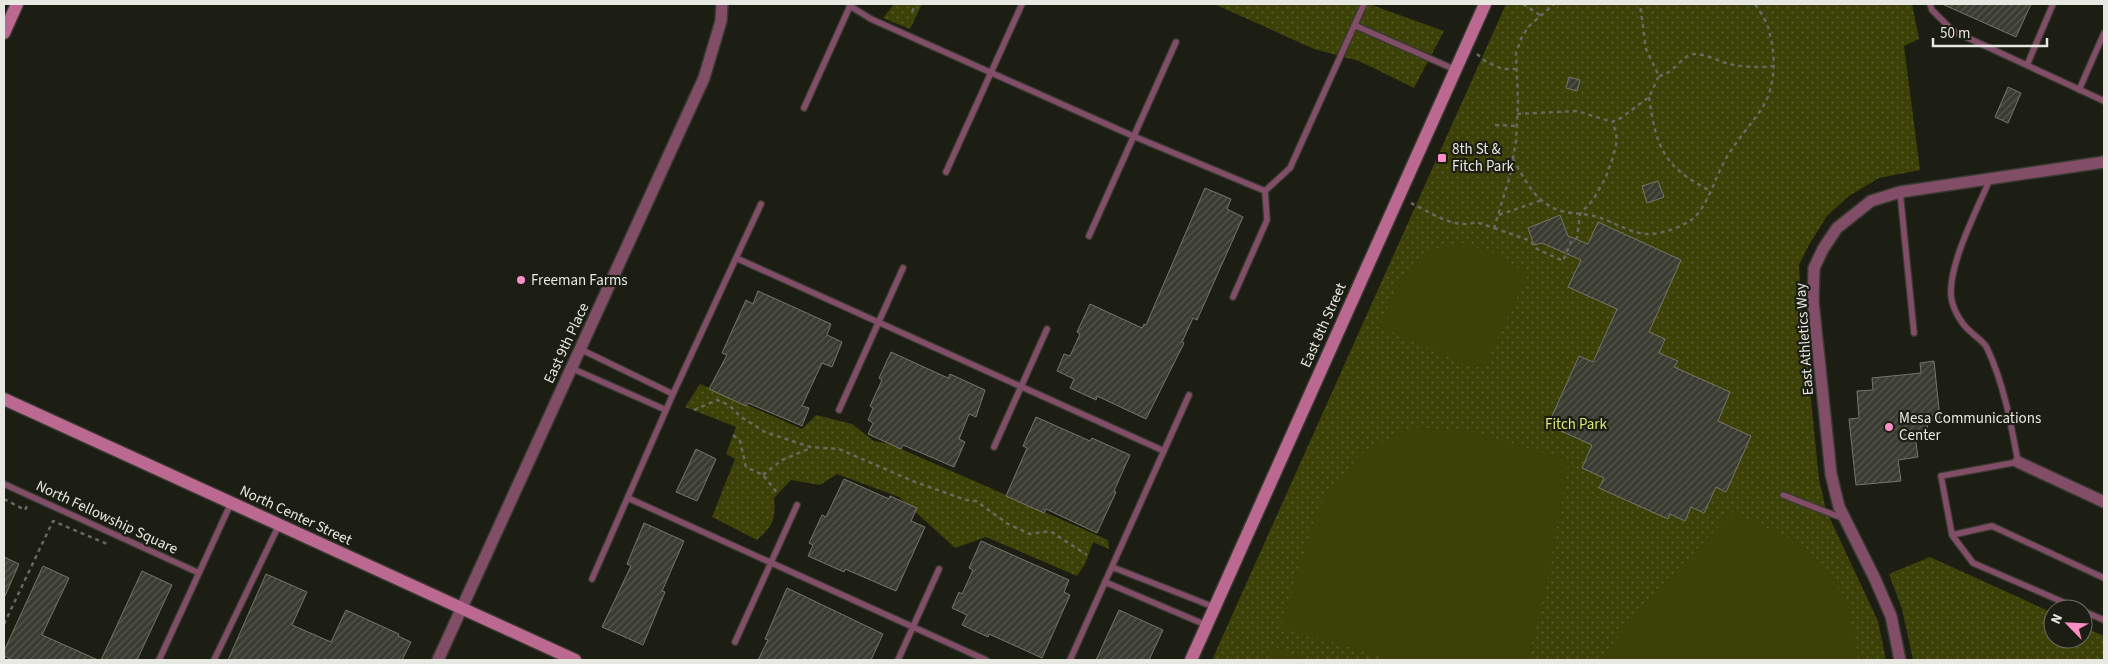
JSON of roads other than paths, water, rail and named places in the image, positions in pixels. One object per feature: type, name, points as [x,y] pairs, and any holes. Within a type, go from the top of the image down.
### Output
[{"type":"street","points":[[4,33],[17,4]]},
{"type":"street","name":"East 9th Place","points":[[438,660],[704,78],[721,21],[722,4]]},
{"type":"street","name":"East 8th Street","points":[[1190,660],[1485,4]]},
{"type":"street","name":"East Athletics Way","points":[[1900,660],[1891,616],[1839,507],[1831,474],[1813,301],[1814,268],[1823,249],[1837,228],[1871,201],[1900,192],[2104,162]]},
{"type":"street","name":"North Center Street","points":[[4,399],[574,660]]},
{"type":"street","points":[[2018,462],[2104,502]]},
{"type":"lane","points":[[946,172],[1022,4]]},
{"type":"lane","points":[[1265,191],[1290,168],[1364,4]]},
{"type":"lane","points":[[1930,4],[1932,10],[1953,31],[2104,101]]},
{"type":"lane","points":[[2027,65],[2053,4]]},
{"type":"lane","points":[[804,108],[849,5],[871,19],[991,73],[1265,191]]},
{"type":"lane","points":[[1354,25],[1456,70]]},
{"type":"lane","points":[[2079,90],[2104,33]]},
{"type":"lane","points":[[1089,236],[1176,42]]},
{"type":"lane","points":[[1990,179],[1963,244],[1952,279],[1951,297],[1959,317],[1968,330],[1986,345],[1998,376],[2011,424],[2018,462],[1941,476],[1952,535],[1972,563],[2056,599]]},
{"type":"lane","points":[[1233,297],[1267,220],[1265,191]]},
{"type":"lane","points":[[1900,192],[1914,333]]},
{"type":"lane","points":[[592,579],[673,394],[761,204]]},
{"type":"lane","points":[[736,258],[1164,451]]},
{"type":"lane","points":[[840,410],[903,268]]},
{"type":"lane","points":[[994,447],[1047,330]]},
{"type":"lane","points":[[580,349],[673,394]]},
{"type":"lane","points":[[571,368],[666,410]]},
{"type":"lane","points":[[1070,660],[1189,395]]},
{"type":"lane","name":"North Fellowship Square","points":[[4,484],[199,573]]},
{"type":"lane","points":[[1784,495],[1845,519]]},
{"type":"lane","points":[[628,498],[986,660]]},
{"type":"lane","points":[[159,660],[231,503]]},
{"type":"lane","points":[[735,642],[797,505]]},
{"type":"lane","points":[[214,660],[279,525]]},
{"type":"lane","points":[[1952,535],[1992,526],[2104,578]]},
{"type":"lane","points":[[1112,567],[1214,607]]},
{"type":"lane","points":[[898,660],[939,569]]},
{"type":"lane","points":[[1105,582],[1206,625]]},
{"type":"place","name":"8th St & Fitch Park","points":[[1442,158]]},
{"type":"place","name":"Freeman Farms","points":[[521,280]]},
{"type":"place","name":"Mesa Communications Center","points":[[1889,427]]},
{"type":"park label","name":"Fitch Park","points":[[1576,424]]}]
